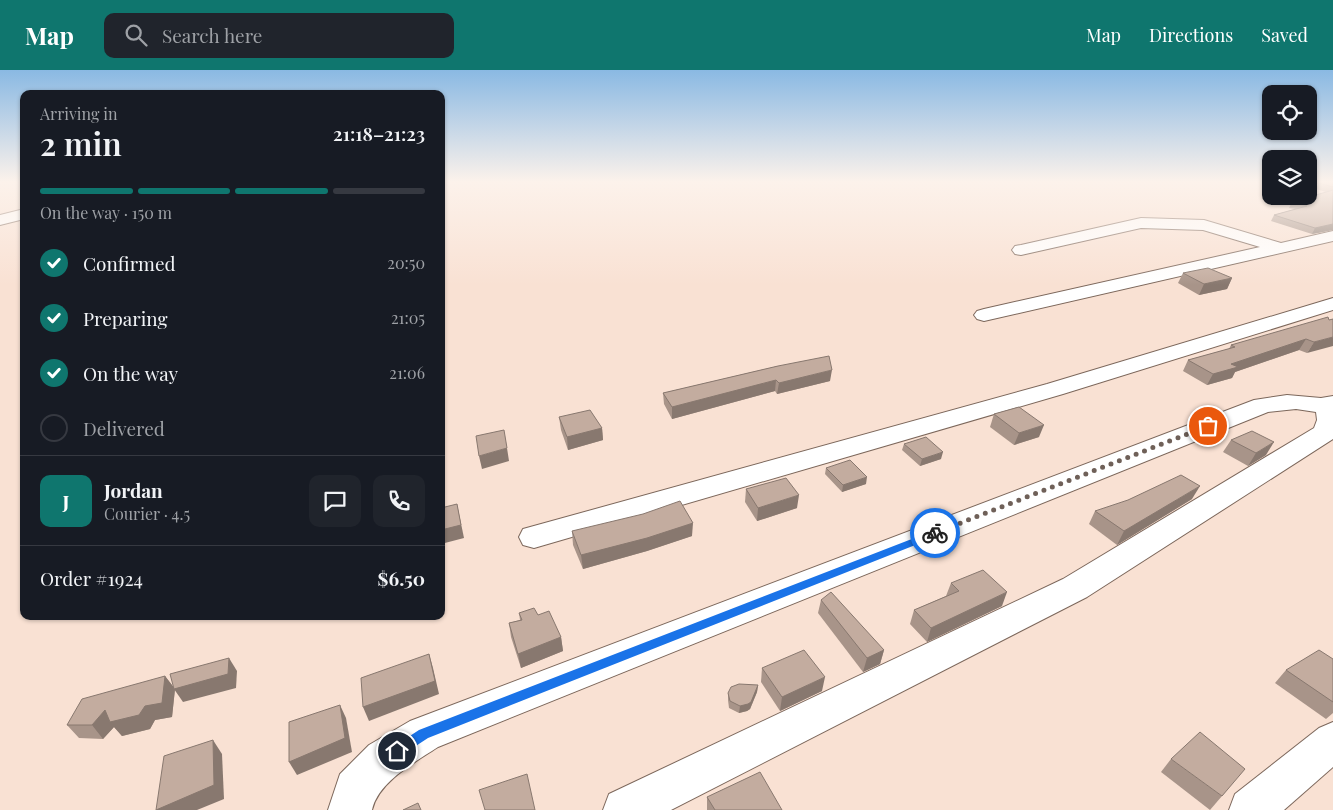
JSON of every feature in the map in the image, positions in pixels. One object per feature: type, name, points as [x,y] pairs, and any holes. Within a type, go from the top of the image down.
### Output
[{"type":"street","points":[[0,220],[18,216]]},
{"type":"street","points":[[1021,250],[1141,223],[1204,225],[1278,247]]},
{"type":"street","points":[[984,316],[1278,247],[1333,236]]},
{"type":"street","points":[[534,537],[1055,388],[1333,304]]},
{"type":"street","points":[[350,810],[355,789],[360,783],[384,759],[424,734],[1263,405],[1282,402],[1330,405],[1330,424],[1324,433],[1076,588],[625,810]]},
{"type":"street","points":[[1251,810],[1333,741]]},
{"type":"building","points":[[1276,216],[1333,216],[1333,224],[1315,228]]},
{"type":"building","points":[[1208,268],[1232,278],[1204,284],[1183,273]]},
{"type":"building","points":[[1328,317],[1329,320],[1333,319],[1333,337],[1314,342],[1306,339],[1231,364],[1238,367],[1213,374],[1188,360],[1235,347],[1231,345]]},
{"type":"building","points":[[829,356],[832,370],[779,383],[776,380],[672,407],[663,393],[778,366]]},
{"type":"building","points":[[1019,407],[1044,425],[1019,433],[994,414]]},
{"type":"building","points":[[590,410],[602,428],[567,437],[559,417]]},
{"type":"building","points":[[504,430],[507,448],[479,456],[476,436]]},
{"type":"building","points":[[1252,431],[1274,442],[1256,453],[1231,440]]},
{"type":"building","points":[[926,437],[943,452],[922,459],[904,444]]},
{"type":"building","points":[[850,460],[867,477],[843,485],[826,468]]},
{"type":"building","points":[[1181,475],[1200,486],[1124,531],[1095,511],[1128,500]]},
{"type":"building","points":[[786,478],[799,495],[758,508],[746,489]]},
{"type":"building","points":[[680,501],[693,523],[647,538],[581,555],[572,531],[643,514]]},
{"type":"building","points":[[457,504],[461,525],[445,529],[445,507]]},
{"type":"building","points":[[983,570],[1007,592],[931,628],[914,610],[959,591],[951,583]]},
{"type":"building","points":[[831,592],[884,650],[867,658],[821,600]]},
{"type":"building","points":[[534,608],[538,615],[549,611],[561,637],[518,654],[509,623],[522,620],[519,613]]},
{"type":"building","points":[[804,650],[825,677],[782,697],[762,668]]},
{"type":"building","points":[[1319,650],[1333,659],[1333,702],[1286,670]]},
{"type":"building","points":[[429,654],[435,681],[363,707],[361,678]]},
{"type":"building","points":[[229,658],[228,674],[174,689],[170,674]]},
{"type":"building","points":[[165,676],[162,703],[145,706],[139,715],[110,722],[105,710],[92,725],[67,725],[82,699]]},
{"type":"building","points":[[739,684],[758,685],[751,702],[740,706],[730,701],[728,693],[731,687]]},
{"type":"building","points":[[340,705],[345,738],[289,762],[289,722]]},
{"type":"building","points":[[1200,732],[1245,769],[1222,796],[1171,759]]},
{"type":"building","points":[[213,740],[214,785],[156,810],[164,756]]},
{"type":"building","points":[[760,772],[782,810],[715,810],[707,797]]},
{"type":"building","points":[[527,774],[535,810],[485,810],[479,790]]},
{"type":"building","points":[[418,803],[421,810],[403,810]]},
{"type":"way so far","points":[[935,533],[1208,426]]},
{"type":"route","points":[[397,751],[424,734],[935,533]]}]
